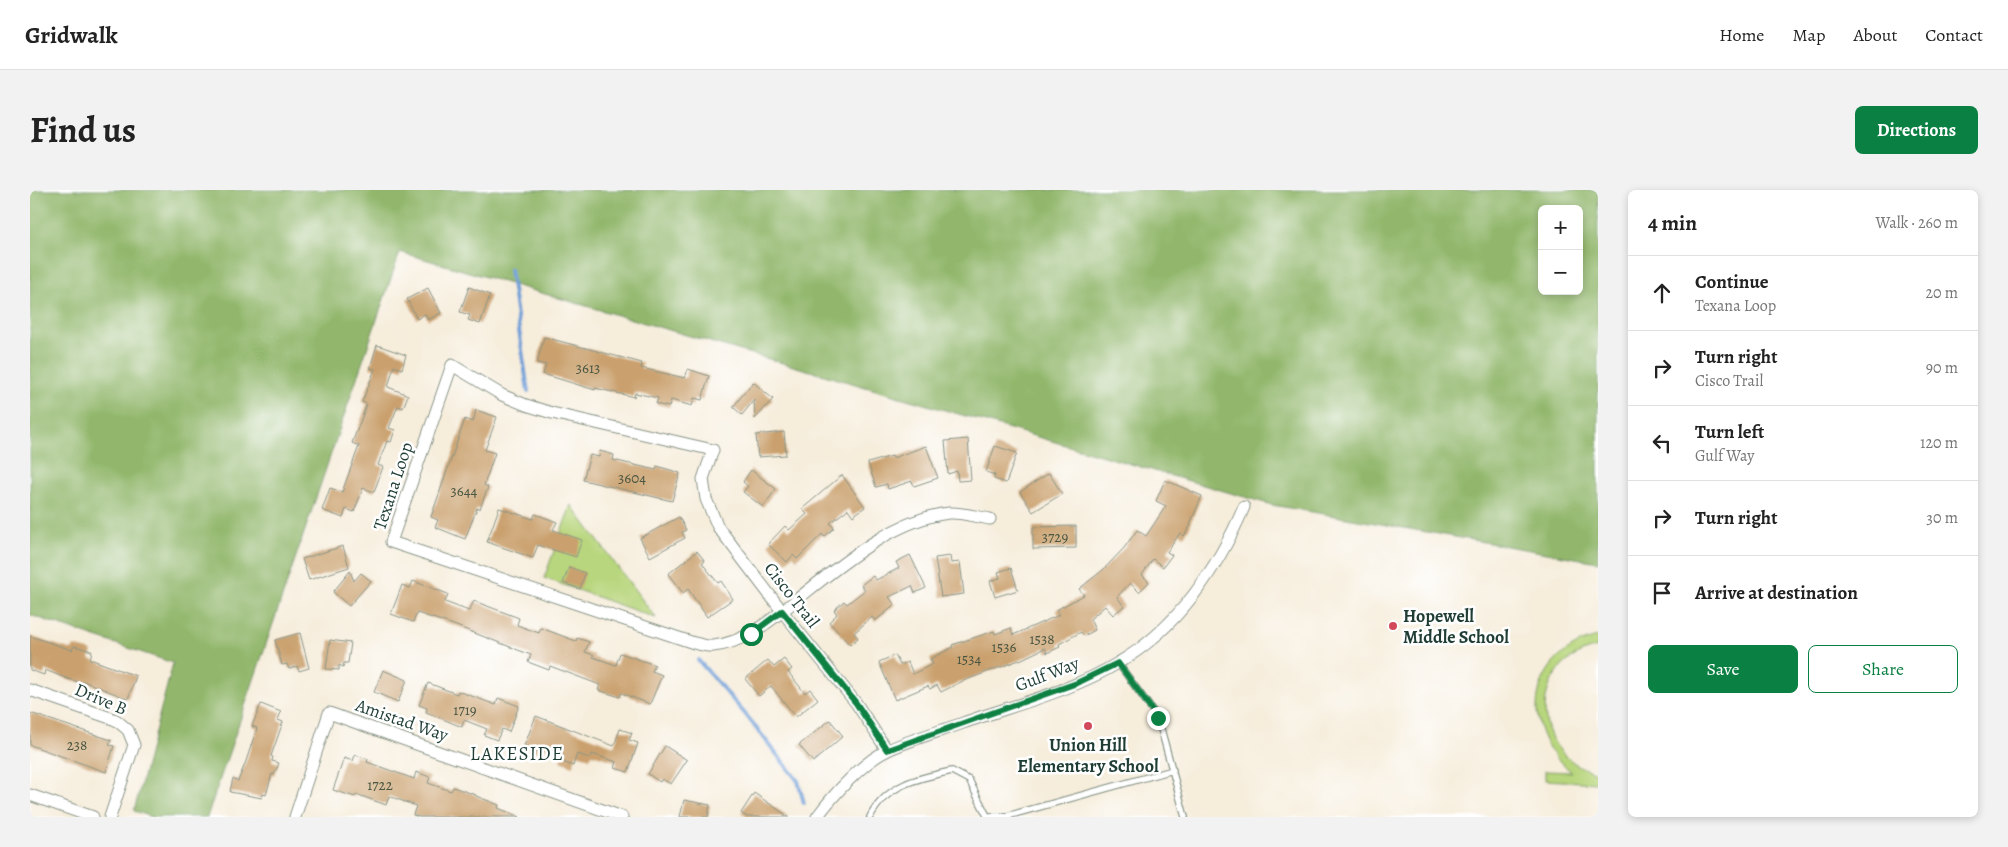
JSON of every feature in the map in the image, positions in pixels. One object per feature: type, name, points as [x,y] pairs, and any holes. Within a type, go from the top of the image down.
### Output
[{"type":"street","name":"Texana Loop","points":[[713,450],[552,413],[526,405],[502,395],[452,366],[391,542],[711,647],[751,634],[782,611]]},
{"type":"street","name":"Cisco Trail","points":[[713,450],[703,479],[711,515],[726,539],[856,703],[887,750]]},
{"type":"street","name":"Gulf Way","points":[[817,817],[853,775],[887,750],[1077,683],[1118,663],[1165,626],[1185,605],[1209,574],[1231,538],[1244,507]]},
{"type":"street","points":[[782,611],[832,572],[876,542],[914,522],[950,513],[990,519]]},
{"type":"street","name":"Drive B","points":[[30,690],[116,720],[128,730],[134,745],[110,817]]},
{"type":"street","name":"Amistad Way","points":[[295,817],[329,714],[622,817]]},
{"type":"street","points":[[30,796],[93,817]]},
{"type":"lane","points":[[1118,663],[1158,718],[1185,817]]},
{"type":"lane","points":[[870,817],[877,804],[895,788],[923,777],[952,771],[969,780],[987,816],[1007,816],[1173,770]]},
{"type":"green space","points":[[30,190],[1598,190],[1598,562],[1272,505],[400,252],[207,817],[152,817],[134,811],[173,663],[30,615]]},
{"type":"green space","points":[[571,505],[656,618],[544,578]]},
{"type":"green space","points":[[1598,637],[1598,647],[1575,656],[1558,671],[1548,689],[1545,709],[1549,730],[1558,748],[1575,763],[1598,773],[1598,783],[1545,780],[1545,771],[1572,772],[1554,755],[1543,736],[1537,715],[1538,695],[1545,676],[1557,659],[1575,646]]},
{"type":"building","points":[[469,287],[490,295],[480,324],[468,320],[470,315],[460,312]]},
{"type":"building","points":[[428,288],[441,313],[428,320],[425,314],[417,319],[407,299]]},
{"type":"building","points":[[544,337],[642,363],[641,368],[685,378],[688,369],[709,376],[702,400],[694,398],[692,406],[671,400],[669,407],[656,404],[658,398],[635,393],[634,397],[595,388],[595,390],[543,374],[546,365],[537,363]]},
{"type":"building","points":[[377,345],[406,355],[402,369],[394,366],[388,387],[408,395],[403,408],[398,406],[389,428],[395,430],[391,442],[387,441],[378,465],[383,467],[374,492],[363,488],[354,512],[346,509],[343,518],[322,510],[330,488],[342,492],[359,446],[352,443],[367,404],[362,402],[375,369],[370,368]]},
{"type":"building","points":[[753,382],[773,399],[755,419],[754,400],[742,415],[733,407]]},
{"type":"building","points":[[476,410],[497,417],[485,450],[495,453],[484,485],[488,487],[480,509],[477,508],[465,539],[435,527],[438,520],[431,517],[465,419],[473,422]]},
{"type":"building","points":[[784,432],[786,455],[758,457],[756,435]]},
{"type":"building","points":[[968,439],[971,480],[958,481],[957,471],[948,474],[945,441]]},
{"type":"building","points":[[926,446],[938,478],[914,486],[912,481],[888,489],[887,484],[876,487],[868,463],[892,456],[893,458]]},
{"type":"building","points":[[995,446],[1017,453],[1006,483],[994,479],[995,475],[986,472]]},
{"type":"building","points":[[600,451],[614,455],[613,460],[656,470],[657,466],[680,473],[672,501],[583,480],[590,455],[599,457]]},
{"type":"building","points":[[751,470],[776,489],[763,507],[743,492],[748,486],[743,482]]},
{"type":"building","points":[[1049,473],[1062,494],[1033,512],[1020,492]]},
{"type":"building","points":[[842,475],[865,507],[853,516],[848,509],[830,523],[834,528],[824,537],[822,534],[797,559],[793,555],[787,562],[768,544],[785,526],[789,530],[807,514],[802,509]]},
{"type":"building","points":[[1165,480],[1202,496],[1191,525],[1184,536],[1180,533],[1167,552],[1172,555],[1163,567],[1153,559],[1142,575],[1149,582],[1139,592],[1130,583],[1117,597],[1124,606],[1113,615],[1105,606],[1090,619],[1095,630],[1084,636],[1081,632],[1059,644],[1060,647],[1047,653],[1045,648],[1022,659],[963,681],[941,692],[937,685],[930,689],[928,686],[895,700],[879,662],[895,655],[900,665],[908,662],[913,674],[933,664],[930,659],[953,647],[952,645],[994,631],[995,634],[1011,628],[1013,635],[1059,615],[1056,610],[1084,595],[1079,589],[1103,570],[1124,548],[1137,530],[1146,536],[1166,506],[1156,501]]},
{"type":"building","points":[[499,508],[533,519],[535,514],[557,522],[553,530],[582,540],[576,557],[538,545],[533,558],[487,542]]},
{"type":"building","points":[[679,517],[686,530],[682,532],[685,538],[650,557],[640,538]]},
{"type":"building","points":[[1076,526],[1076,548],[1033,549],[1033,527]]},
{"type":"building","points":[[343,546],[349,567],[309,580],[302,559]]},
{"type":"building","points":[[697,551],[705,561],[702,563],[718,583],[721,581],[733,599],[707,617],[688,589],[683,593],[668,574]]},
{"type":"building","points":[[910,555],[926,588],[915,593],[912,586],[889,597],[895,605],[875,621],[872,617],[854,633],[858,638],[850,645],[829,622],[837,614],[834,610],[844,601],[847,604],[865,590],[861,585],[873,576],[876,580],[899,568],[896,562]]},
{"type":"building","points":[[950,556],[951,563],[960,562],[964,594],[941,597],[935,558]]},
{"type":"building","points":[[569,567],[585,573],[580,589],[563,583]]},
{"type":"building","points":[[1011,568],[1018,590],[995,597],[990,581],[1000,578],[998,572]]},
{"type":"building","points":[[350,571],[354,581],[361,573],[371,581],[349,606],[333,592]]},
{"type":"building","points":[[413,581],[448,594],[445,602],[469,611],[474,601],[519,618],[517,625],[539,633],[541,628],[576,641],[577,638],[589,642],[585,652],[594,655],[593,657],[616,665],[620,653],[655,665],[652,671],[662,675],[650,704],[621,693],[620,697],[598,690],[600,685],[550,666],[549,670],[528,662],[531,655],[451,624],[417,613],[413,622],[391,614],[402,585],[410,588]]},
{"type":"building","points":[[300,633],[309,668],[299,671],[297,666],[289,669],[287,664],[282,665],[275,640]]},
{"type":"building","points":[[30,636],[72,650],[74,646],[92,651],[90,659],[136,676],[128,699],[83,681],[83,683],[68,679],[45,670],[44,675],[30,670]]},
{"type":"building","points":[[330,640],[351,643],[348,663],[344,663],[343,667],[339,665],[339,670],[326,669]]},
{"type":"building","points":[[784,659],[792,669],[788,672],[805,693],[810,689],[818,699],[796,717],[771,686],[759,696],[745,679],[768,660],[774,667]]},
{"type":"building","points":[[383,670],[407,680],[398,702],[374,692]]},
{"type":"building","points":[[428,683],[457,694],[458,691],[496,705],[498,698],[519,706],[509,732],[502,729],[497,740],[484,735],[487,729],[464,720],[462,727],[426,712],[427,708],[419,705]]},
{"type":"building","points":[[261,704],[281,712],[278,720],[283,722],[271,756],[273,757],[272,761],[279,763],[274,775],[272,774],[266,795],[263,794],[262,798],[230,792],[233,778],[238,781],[245,764],[257,728],[252,726]]},
{"type":"building","points":[[30,713],[111,740],[109,745],[114,746],[106,772],[30,745]]},
{"type":"building","points":[[536,716],[614,746],[620,729],[632,733],[629,740],[638,743],[628,772],[615,768],[617,762],[592,754],[590,758],[577,754],[573,766],[560,761],[563,754],[540,745],[538,752],[524,746]]},
{"type":"building","points":[[830,720],[843,736],[813,762],[799,745]]},
{"type":"building","points":[[665,746],[687,760],[671,784],[662,779],[660,782],[648,774]]},
{"type":"building","points":[[355,755],[368,759],[367,762],[414,779],[416,772],[430,777],[428,783],[451,791],[453,787],[476,795],[499,805],[498,808],[520,817],[419,817],[413,815],[416,806],[389,796],[386,805],[356,794],[355,797],[333,790],[344,758],[353,761]]},
{"type":"building","points":[[754,793],[789,817],[747,817],[741,813]]},
{"type":"building","points":[[684,800],[710,805],[708,817],[680,817]]},
{"type":"waterway","points":[[510,269],[528,391]]},
{"type":"waterway","points":[[698,660],[746,715],[798,781],[804,803]]},
{"type":"place","name":"Hopewell Middle School","points":[[1393,626]]},
{"type":"place","name":"Union Hill Elementary School","points":[[1088,726]]},
{"type":"district","name":"LAKESIDE","points":[[517,754]]},
{"type":"route","points":[[751,634],[782,611],[856,703],[887,750],[1077,683],[1118,663],[1158,718]]}]
